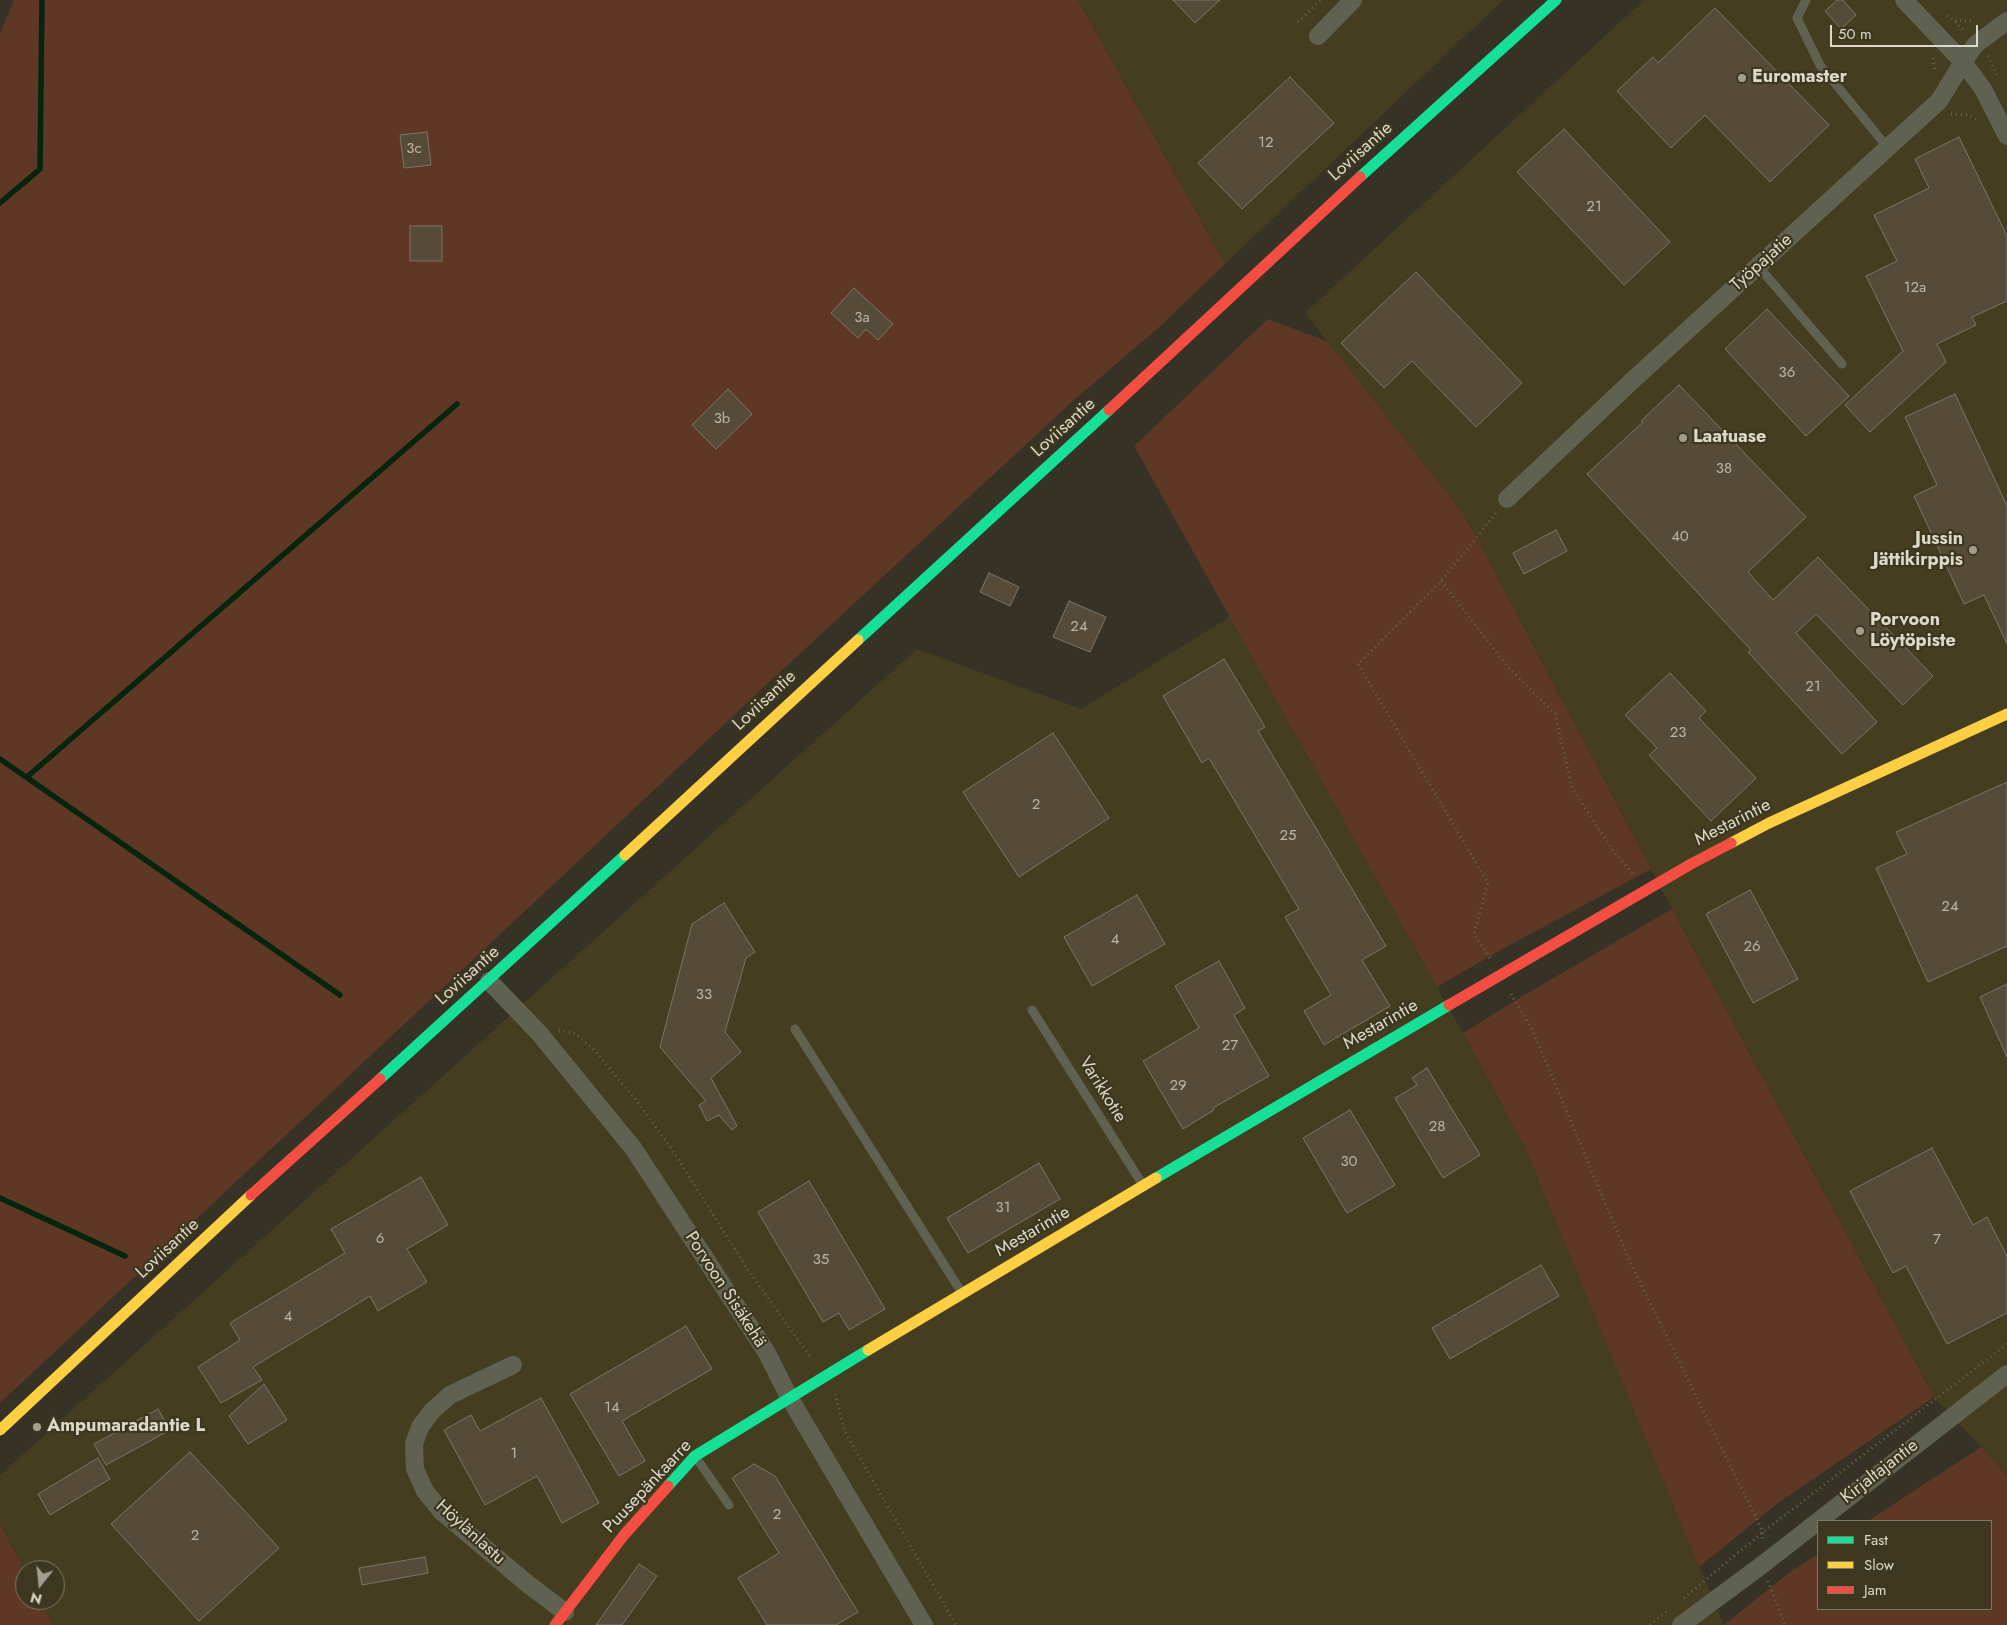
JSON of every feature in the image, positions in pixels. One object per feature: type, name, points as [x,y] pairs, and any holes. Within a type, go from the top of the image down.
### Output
[{"type":"main road","name":"Loviisantie","points":[[0,1430],[298,1152],[489,982],[853,644],[1131,391],[1343,192],[1556,0]]},
{"type":"main road","name":"Mestarintie","points":[[789,1397],[1500,975],[1691,864],[1769,823],[2007,714]]},
{"type":"main road","name":"Puusepänkaarre","points":[[560,1618],[624,1535],[695,1456],[789,1397]]},
{"type":"street","points":[[1318,36],[1353,0]]},
{"type":"street","points":[[1904,0],[1963,62],[1983,89],[2007,136]]},
{"type":"street","name":"Työpajatie","points":[[1507,499],[1634,379],[1939,101],[1976,44],[2007,21]]},
{"type":"street","name":"Porvoon Sisäkehä","points":[[489,982],[539,1033],[633,1148],[766,1353],[789,1397],[924,1625]]},
{"type":"street","name":"Höylänlastu","points":[[513,1365],[450,1395],[432,1411],[420,1427],[414,1444],[415,1469],[424,1491],[441,1511],[529,1585],[560,1618]]},
{"type":"street","name":"Kirjaltajantie","points":[[1820,1520],[2007,1374]]},
{"type":"street","name":"Kirjaltajantie","points":[[1681,1625],[1817,1522]]},
{"type":"lane","points":[[1806,0],[1797,18],[1820,65],[1888,148]]},
{"type":"lane","points":[[1758,266],[1842,364]]},
{"type":"lane","name":"Varikkotie","points":[[1032,1010],[1144,1187]]},
{"type":"lane","points":[[795,1029],[962,1294]]},
{"type":"lane","points":[[695,1456],[729,1505]]},
{"type":"path","points":[[1298,22],[1321,0]]},
{"type":"path","points":[[1507,499],[1442,581],[1358,664],[1488,883],[1474,934],[1533,1030],[1630,1262],[1762,1532],[1762,1565],[1785,1625]]},
{"type":"path","points":[[1442,581],[1508,667],[1555,714],[1572,788],[1614,852],[1647,890]]},
{"type":"path","points":[[539,1033],[563,1029],[576,1034],[594,1050],[636,1100],[669,1145],[748,1270],[836,1395],[845,1432],[956,1625]]},
{"type":"path","points":[[1677,1603],[1762,1532],[2007,1344]]},
{"type":"path","points":[[1650,1625],[1670,1609]]},
{"type":"shaded area","points":[[14,0],[1078,0],[1225,264],[1157,329],[1074,400],[780,672],[0,1403],[0,33]]},
{"type":"shaded area","points":[[1078,0],[1503,0],[1225,264]]},
{"type":"shaded area","points":[[1644,0],[2007,0],[2007,1475],[1934,1397],[1672,909],[1465,516],[1305,313]]},
{"type":"shaded area","points":[[1268,319],[1328,342],[1465,516],[1651,869],[1497,952],[1437,987],[1134,446]]},
{"type":"shaded area","points":[[1231,616],[1522,1140],[1724,1625],[53,1625],[45,1610],[65,1610],[65,1560],[19,1560],[0,1522],[0,1475],[917,649],[1081,709]]},
{"type":"shaded area","points":[[1672,909],[1934,1397],[1778,1503],[1699,1567],[1524,1145],[1463,1033]]},
{"type":"shaded area","points":[[1981,1447],[2007,1475],[2007,1625],[1724,1625],[1790,1572],[1817,1555],[1817,1610],[1992,1610],[1992,1520],[1870,1520]]},
{"type":"shaded area","points":[[0,1523],[19,1560],[15,1560],[15,1610],[45,1610],[53,1625],[0,1625]]},
{"type":"building","points":[[1173,0],[1220,0],[1195,23]]},
{"type":"building","points":[[1837,0],[1843,0],[1856,15],[1841,29],[1825,11]]},
{"type":"building","name":"Euromaster","points":[[1715,8],[1829,125],[1770,182],[1705,115],[1671,148],[1617,91],[1653,57],[1658,63]]},
{"type":"building","points":[[1290,77],[1334,123],[1242,209],[1198,163]]},
{"type":"building","points":[[1564,129],[1670,242],[1624,285],[1517,172]]},
{"type":"building","points":[[427,132],[431,165],[404,168],[400,135]]},
{"type":"building","points":[[1959,137],[2007,236],[2007,301],[1972,317],[1976,325],[1937,344],[1946,362],[1870,432],[1845,405],[1903,351],[1866,276],[1897,261],[1874,215],[1929,188],[1915,159]]},
{"type":"building","points":[[410,226],[442,226],[442,261],[410,261]]},
{"type":"building","points":[[1416,272],[1522,383],[1476,427],[1412,361],[1384,388],[1341,343]]},
{"type":"building","points":[[854,288],[893,324],[878,340],[866,329],[858,338],[831,313]]},
{"type":"building","points":[[1767,309],[1849,396],[1806,436],[1725,349]]},
{"type":"building","points":[[1679,385],[1806,517],[1748,572],[1773,600],[1818,557],[1933,676],[1903,705],[1816,614],[1796,633],[1877,722],[1842,754],[1748,652],[1751,650],[1587,474],[1643,422],[1641,421]]},
{"type":"building","points":[[728,389],[752,414],[716,449],[692,425]]},
{"type":"building","name":"Jussin Jättikirppis","points":[[1955,394],[2007,506],[2007,644],[1984,595],[1964,604],[1914,496],[1937,485],[1905,417]]},
{"type":"building","points":[[1556,530],[1567,551],[1524,574],[1513,553]]},
{"type":"building","points":[[989,573],[1019,587],[1010,606],[980,592]]},
{"type":"building","points":[[1069,601],[1106,617],[1090,652],[1053,637]]},
{"type":"building","points":[[1224,659],[1265,727],[1258,731],[1386,946],[1362,960],[1390,1006],[1324,1045],[1304,1011],[1331,995],[1285,917],[1299,909],[1209,758],[1202,763],[1163,696]]},
{"type":"building","points":[[1670,673],[1706,711],[1699,718],[1756,778],[1711,821],[1649,755],[1657,748],[1625,715]]},
{"type":"building","points":[[1053,733],[1109,818],[1019,877],[963,792]]},
{"type":"building","points":[[2007,782],[2007,946],[1928,982],[1876,868],[1907,854],[1896,832]]},
{"type":"building","points":[[1750,890],[1798,979],[1753,1003],[1706,914]]},
{"type":"building","points":[[1137,895],[1165,944],[1092,986],[1064,937]]},
{"type":"building","points":[[724,903],[755,952],[746,958],[725,1032],[741,1052],[711,1078],[737,1126],[732,1130],[719,1115],[707,1121],[699,1105],[706,1101],[660,1047],[692,924]]},
{"type":"building","points":[[1219,961],[1245,1008],[1234,1015],[1269,1076],[1213,1108],[1214,1110],[1183,1129],[1143,1061],[1199,1028],[1175,986]]},
{"type":"building","points":[[2007,984],[2007,1057],[1980,997]]},
{"type":"building","points":[[1427,1068],[1480,1155],[1443,1178],[1395,1098],[1417,1085],[1412,1078]]},
{"type":"building","points":[[1350,1110],[1395,1185],[1347,1213],[1303,1138]]},
{"type":"building","points":[[1932,1148],[1973,1225],[1987,1217],[2007,1256],[2007,1313],[1947,1344],[1906,1266],[1893,1273],[1850,1191]]},
{"type":"building","points":[[1039,1163],[1060,1199],[968,1253],[947,1218]]},
{"type":"building","points":[[421,1177],[448,1225],[407,1249],[427,1282],[378,1311],[370,1296],[253,1367],[262,1380],[221,1403],[198,1367],[240,1340],[230,1323],[345,1253],[331,1229]]},
{"type":"building","points":[[809,1181],[885,1309],[849,1330],[839,1313],[823,1322],[758,1212]]},
{"type":"building","points":[[1541,1265],[1559,1296],[1450,1359],[1432,1328]]},
{"type":"building","points":[[686,1326],[712,1369],[622,1421],[645,1461],[619,1476],[570,1394]]},
{"type":"building","points":[[264,1384],[287,1420],[248,1444],[229,1416]]},
{"type":"building","points":[[541,1398],[599,1503],[562,1523],[537,1476],[485,1505],[444,1430],[471,1415],[480,1431]]},
{"type":"building","points":[[158,1409],[170,1430],[106,1465],[94,1444]]},
{"type":"building","points":[[190,1452],[279,1548],[199,1621],[111,1524]]},
{"type":"building","points":[[98,1458],[110,1479],[50,1515],[38,1494]]},
{"type":"building","points":[[754,1464],[775,1476],[858,1612],[836,1625],[767,1625],[738,1578],[779,1553],[732,1478]]},
{"type":"building","points":[[425,1557],[428,1573],[362,1585],[359,1568]]},
{"type":"building","points":[[639,1564],[657,1576],[622,1625],[596,1625]]},
{"type":"waterway","points":[[0,203],[40,169],[42,0]]},
{"type":"waterway","points":[[27,777],[457,404]]},
{"type":"waterway","points":[[0,759],[340,995]]},
{"type":"waterway","points":[[0,1198],[125,1256]]},
{"type":"traffic: fast","points":[[1360,177],[1556,0]]},
{"type":"traffic: fast","points":[[858,640],[1109,410]]},
{"type":"traffic: fast","points":[[380,1079],[625,855]]},
{"type":"traffic: fast","points":[[1156,1178],[1449,1005]]},
{"type":"traffic: fast","points":[[668,1486],[695,1456],[868,1350]]},
{"type":"traffic: slow","points":[[625,855],[858,640]]},
{"type":"traffic: slow","points":[[1731,843],[1769,823],[2007,714]]},
{"type":"traffic: slow","points":[[868,1350],[1156,1178]]},
{"type":"traffic: slow","points":[[0,1430],[251,1195]]},
{"type":"traffic: jam","points":[[1109,410],[1360,177]]},
{"type":"traffic: jam","points":[[1449,1005],[1691,864],[1731,843]]},
{"type":"traffic: jam","points":[[251,1195],[380,1079]]},
{"type":"traffic: jam","points":[[555,1625],[624,1535],[668,1486]]},
{"type":"place","name":"Euromaster","points":[[1742,78]]},
{"type":"place","name":"Laatuase","points":[[1683,438]]},
{"type":"place","name":"Jussin Jättikirppis","points":[[1973,550]]},
{"type":"place","name":"Porvoon Löytöpiste","points":[[1860,631]]},
{"type":"place","name":"Ampumaradantie L","points":[[37,1427]]}]
